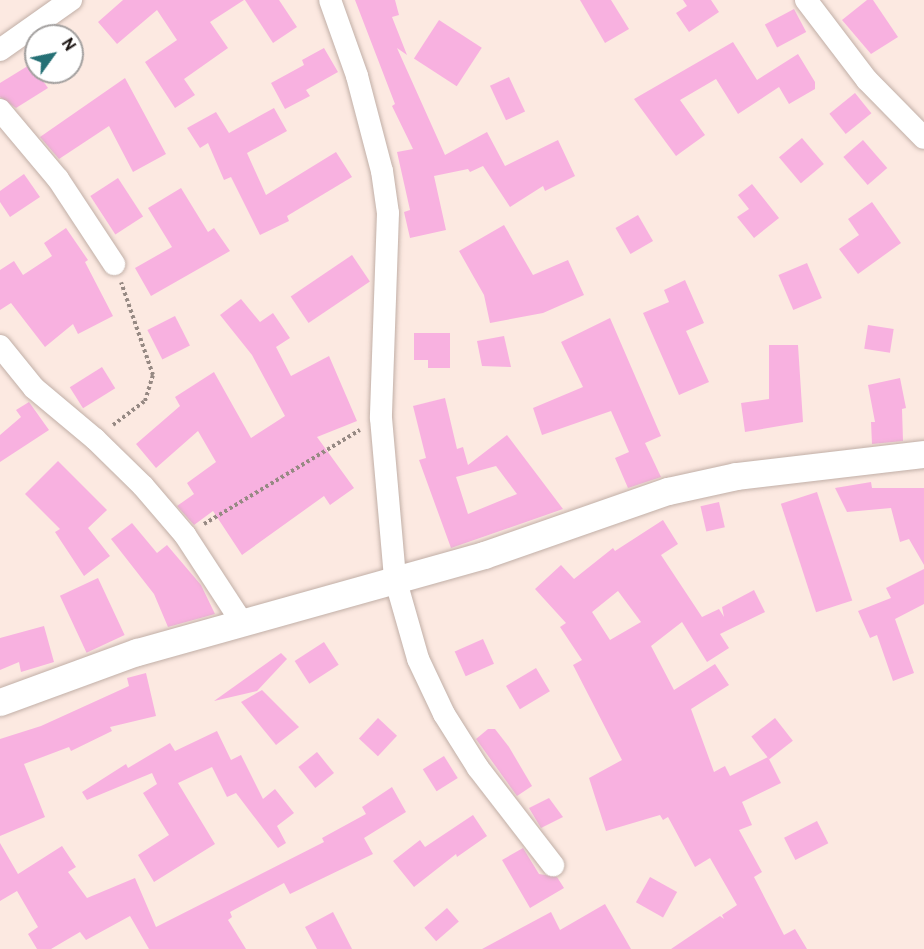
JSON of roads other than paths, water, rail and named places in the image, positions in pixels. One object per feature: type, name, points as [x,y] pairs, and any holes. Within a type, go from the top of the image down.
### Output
[{"type":"street","points":[[0,50],[71,0]]},
{"type":"street","points":[[330,0],[357,76],[382,171],[388,213],[381,418],[394,578],[418,659],[444,714],[478,768],[553,865]]},
{"type":"street","points":[[806,0],[867,80],[924,138]]},
{"type":"street","points":[[0,110],[58,178],[114,264]]},
{"type":"street","points":[[0,346],[34,388],[95,438],[185,535],[243,624]]},
{"type":"street","points":[[0,702],[137,652],[243,624],[394,578],[484,555],[668,491],[736,476],[924,454]]}]
